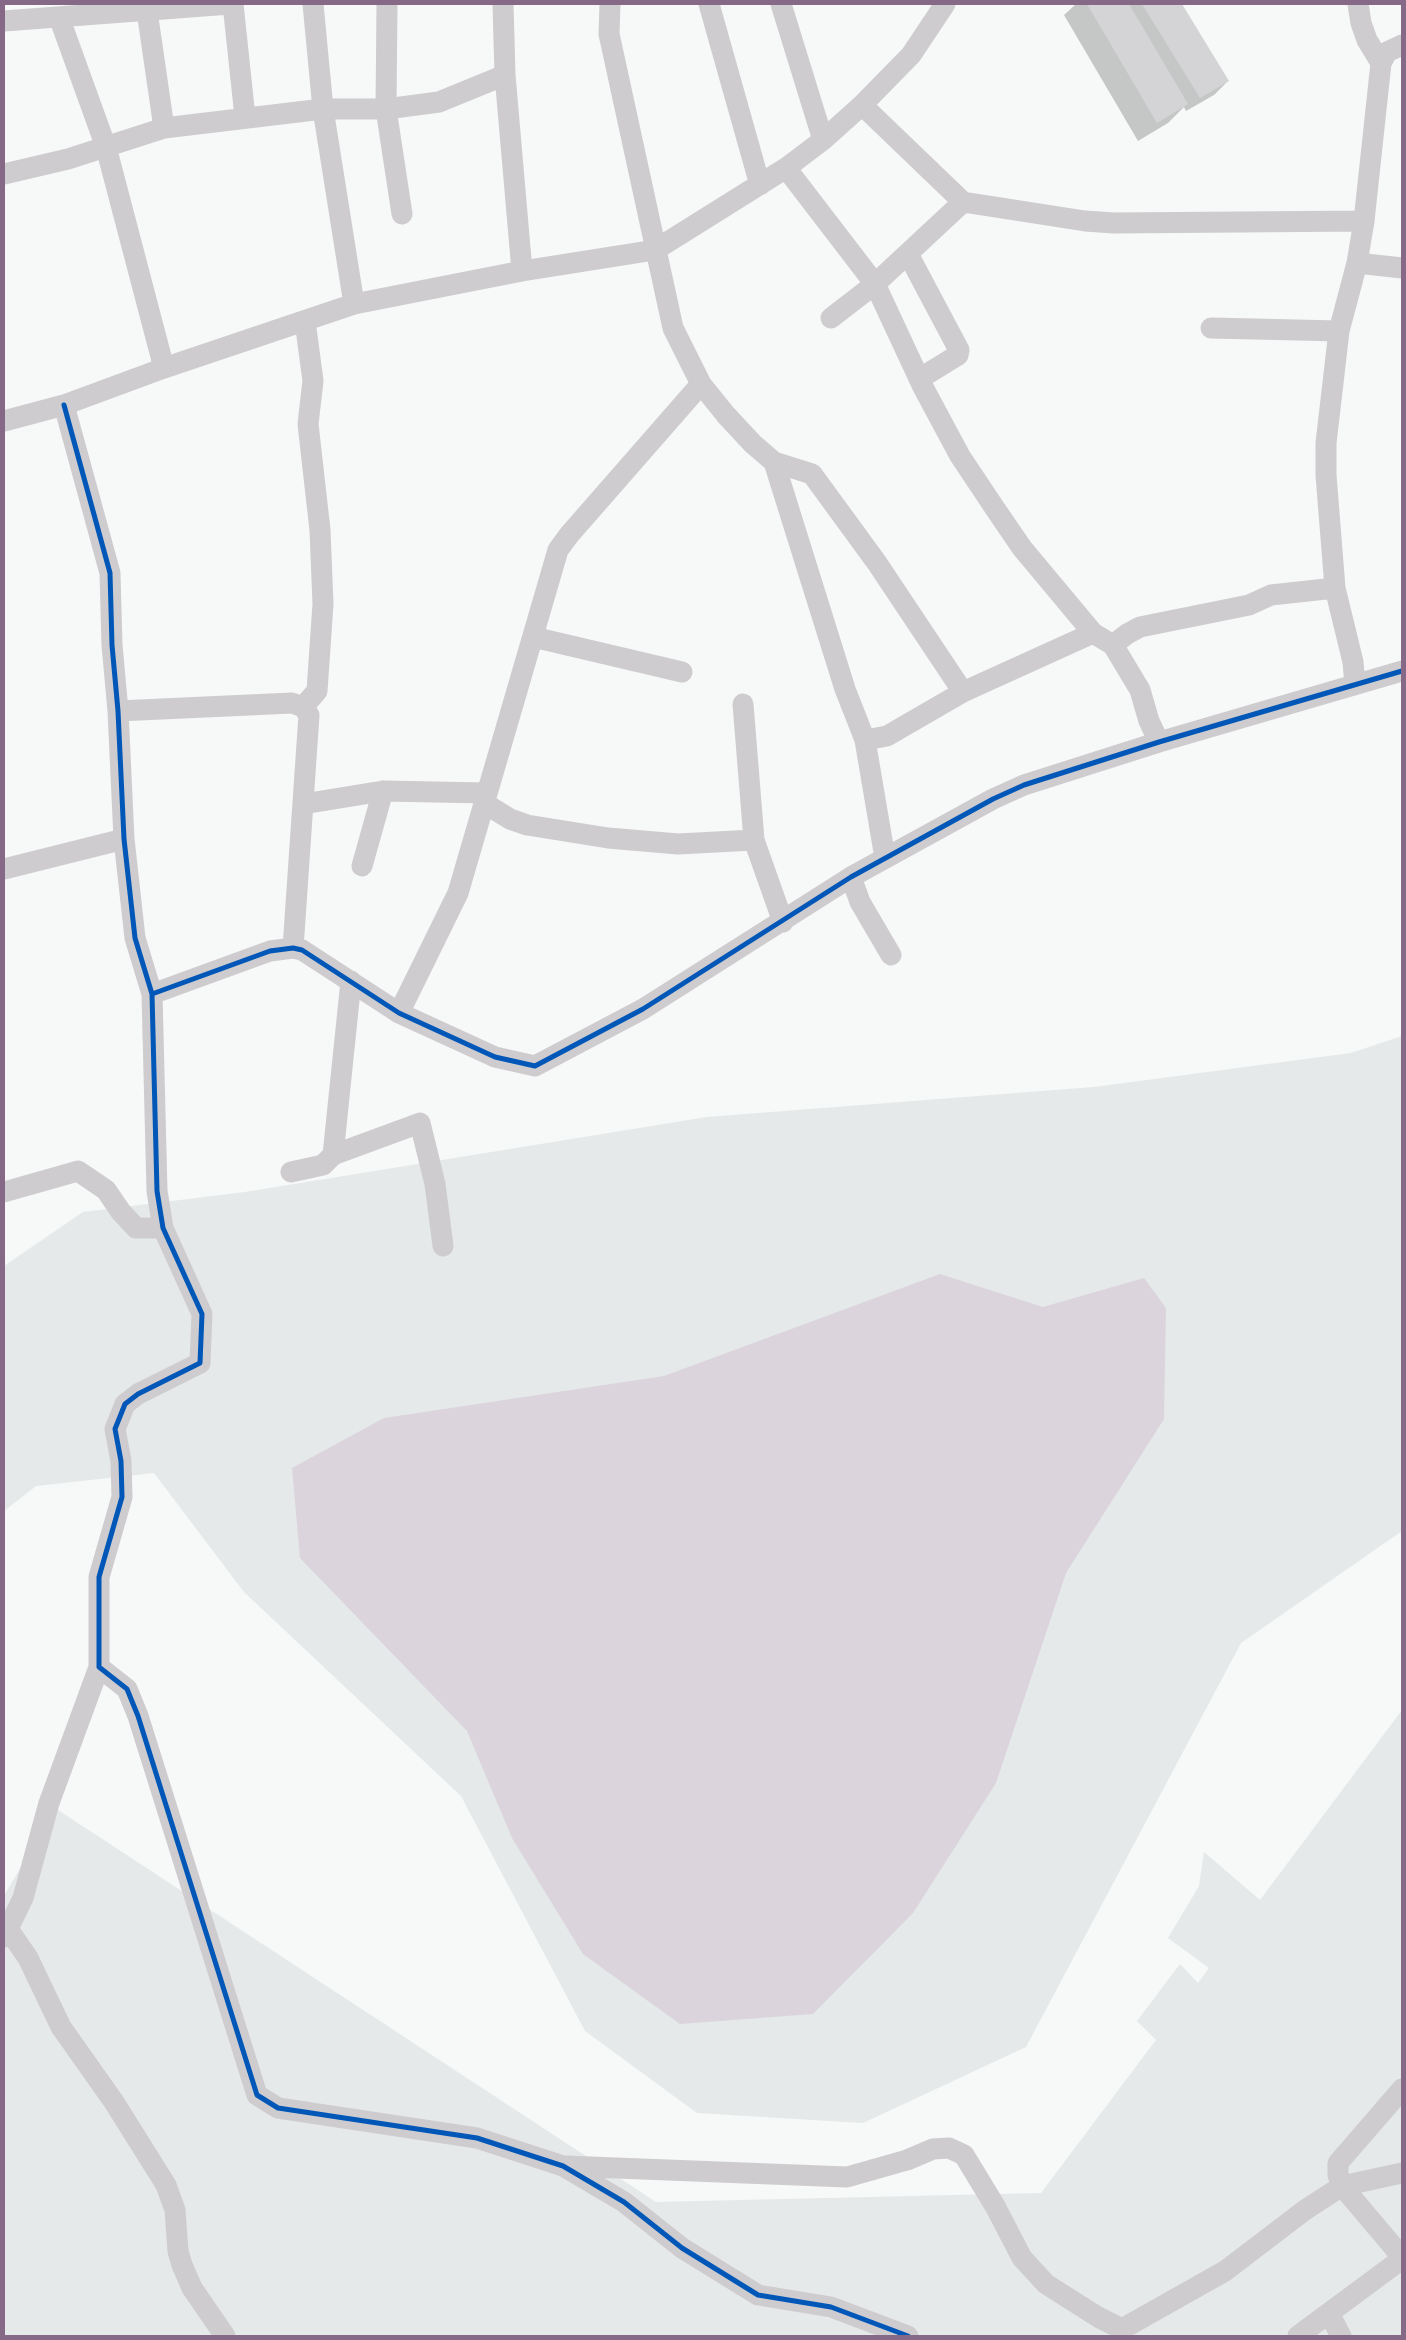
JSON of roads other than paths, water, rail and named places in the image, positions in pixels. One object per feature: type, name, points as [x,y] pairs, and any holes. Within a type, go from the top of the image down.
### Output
[{"type":"street","points":[[4,21],[59,17],[80,10],[147,11],[196,5],[232,4],[245,117]]},
{"type":"street","points":[[313,4],[323,109],[354,304]]},
{"type":"street","points":[[387,4],[386,109],[402,214]]},
{"type":"street","points":[[503,4],[505,75],[522,271]]},
{"type":"street","points":[[610,4],[609,34],[673,328],[701,384],[753,444],[774,462],[812,474],[894,587],[963,692]]},
{"type":"street","points":[[709,4],[760,185]]},
{"type":"street","points":[[781,4],[823,140]]},
{"type":"street","points":[[4,421],[64,405],[164,368],[354,304],[522,271],[655,250],[786,168],[823,140],[862,105],[911,55],[945,4]]},
{"type":"street","points":[[1358,4],[1361,23],[1367,40],[1381,63]]},
{"type":"street","points":[[147,11],[164,128]]},
{"type":"street","points":[[59,17],[106,147],[164,368]]},
{"type":"street","points":[[1355,686],[1353,662],[1335,588],[1326,475],[1326,443],[1339,331],[1357,263],[1364,221],[1381,63],[1387,52],[1402,45]]},
{"type":"street","points":[[4,174],[68,159],[164,128],[323,109],[386,109],[439,102],[505,75]]},
{"type":"street","points":[[862,105],[963,202],[1084,221],[1114,223],[1364,221]]},
{"type":"street","points":[[786,168],[875,284],[919,379],[960,456],[1022,548],[1093,633],[1114,645],[1140,690],[1149,721],[1159,742]]},
{"type":"street","points":[[831,318],[875,284],[963,202]]},
{"type":"street","points":[[908,254],[959,350],[958,355],[919,379]]},
{"type":"street","points":[[1357,263],[1402,268]]},
{"type":"street","points":[[303,707],[317,691],[323,604],[320,530],[308,424],[313,381],[306,321]]},
{"type":"street","points":[[1211,328],[1339,331]]},
{"type":"street","points":[[399,1013],[458,893],[558,550],[701,384]]},
{"type":"street","points":[[64,405],[110,572],[112,645],[118,711],[124,839],[135,938],[152,994],[157,1191],[163,1228],[202,1314],[200,1363],[138,1394],[125,1404],[115,1428],[121,1461],[122,1497],[99,1578],[99,1667],[49,1803],[23,1898],[6,1933],[28,1958],[61,2027],[114,2102],[166,2185],[175,2210],[178,2251],[182,2265],[192,2288],[217,2333]]},
{"type":"street","points":[[774,462],[846,688],[865,740],[885,858]]},
{"type":"street","points":[[1114,645],[1127,634],[1140,627],[1249,605],[1271,595],[1335,588]]},
{"type":"street","points":[[865,740],[887,736],[963,692],[1093,633]]},
{"type":"street","points":[[533,637],[682,672]]},
{"type":"street","points":[[152,994],[270,951],[293,948],[302,950],[399,1013],[495,1056],[535,1066],[643,1009],[851,877],[955,819],[1024,785],[1159,742],[1402,671]]},
{"type":"street","points":[[118,711],[292,703],[303,707],[309,715],[293,948]]},
{"type":"street","points":[[743,704],[754,840],[782,922]]},
{"type":"street","points":[[302,804],[383,791],[486,798],[510,819],[527,825],[608,838],[678,844],[754,840]]},
{"type":"street","points":[[362,866],[383,791]]},
{"type":"street","points":[[4,869],[124,839]]},
{"type":"street","points":[[851,877],[860,902],[891,955]]},
{"type":"street","points":[[333,1155],[351,981]]},
{"type":"street","points":[[291,1172],[323,1165],[333,1155],[420,1124],[435,1184],[443,1246]]},
{"type":"street","points":[[4,1192],[78,1171],[106,1190],[121,1212],[136,1228],[163,1228]]},
{"type":"street","points":[[99,1667],[127,1689],[138,1716],[257,2095],[278,2108],[477,2138],[563,2166],[624,2202],[682,2248],[758,2295],[831,2306],[908,2336]]},
{"type":"street","points":[[1298,2336],[1402,2258],[1342,2186],[1338,2175],[1338,2162],[1402,2089]]},
{"type":"street","points":[[563,2166],[847,2177],[907,2160],[933,2149],[949,2148],[964,2155],[995,2206],[1022,2258],[1046,2284],[1117,2333],[1225,2271],[1305,2210],[1342,2186],[1402,2173]]},
{"type":"street","points":[[1329,2313],[1342,2336]]}]
